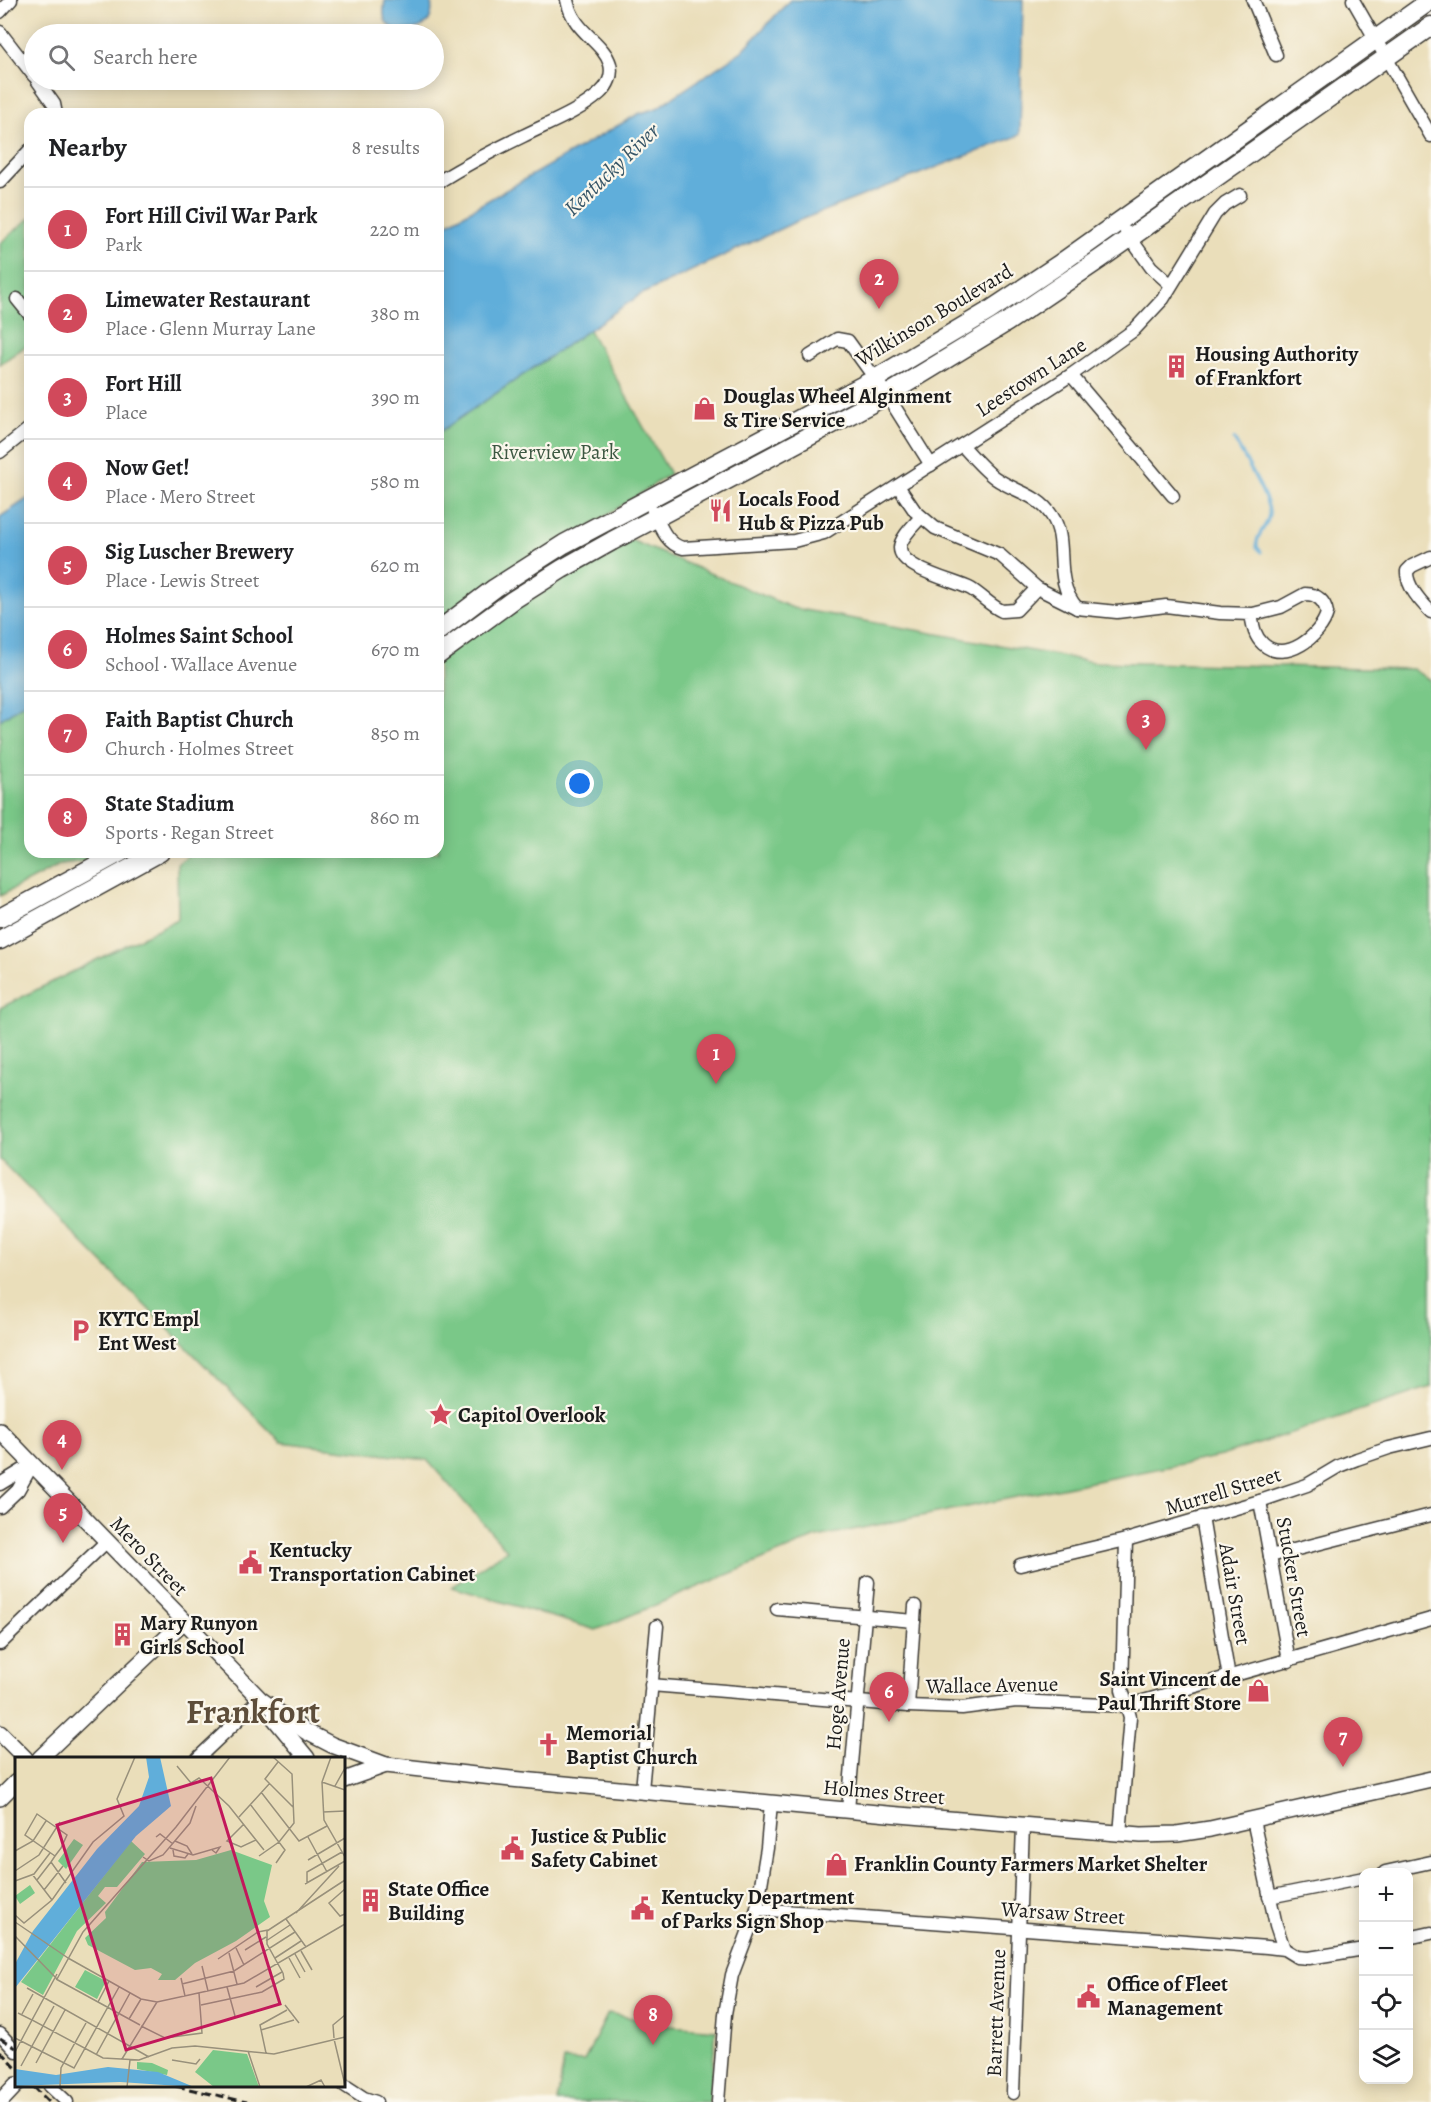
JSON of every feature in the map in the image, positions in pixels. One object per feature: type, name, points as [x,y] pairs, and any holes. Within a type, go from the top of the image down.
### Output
[{"type":"highway","name":"Wilkinson Boulevard","points":[[444,627],[533,563],[587,531],[875,379],[988,311],[1119,222],[1431,0]]},
{"type":"highway","name":"Wilkinson Boulevard","points":[[444,651],[538,584],[587,555],[887,395],[1007,322],[1431,26]]},
{"type":"highway","points":[[0,918],[110,858]]},
{"type":"highway","points":[[0,940],[149,858]]},
{"type":"main road","name":"Mero Street","points":[[0,1431],[260,1699],[290,1722],[332,1745]]},
{"type":"main road","points":[[41,1757],[183,1621]]},
{"type":"main road","points":[[260,1699],[306,1757]]},
{"type":"main road","points":[[0,1733],[23,1757]]},
{"type":"main road","name":"Holmes Street","points":[[332,1745],[386,1765],[1120,1834],[1177,1834],[1253,1820],[1431,1779]]},
{"type":"main road","points":[[345,1780],[386,1765]]},
{"type":"main road","points":[[0,1798],[15,1783]]},
{"type":"main road","points":[[0,2102],[15,2086]]},
{"type":"street","points":[[0,12],[10,0]]},
{"type":"street","points":[[444,178],[475,160],[580,107],[601,92],[608,83],[611,73],[610,64],[605,55],[577,24],[567,0]]},
{"type":"street","points":[[1253,0],[1276,55]]},
{"type":"street","points":[[1353,0],[1431,136]]},
{"type":"street","points":[[0,32],[24,63]]},
{"type":"street","points":[[44,90],[55,108]]},
{"type":"street","points":[[0,182],[24,156]]},
{"type":"street","name":"Leestown Lane","points":[[648,498],[666,537],[675,546],[683,548],[794,541],[824,533],[1071,375],[1134,330],[1156,307],[1172,285],[1215,214],[1225,204],[1240,195]]},
{"type":"street","points":[[1119,222],[1151,267],[1172,285]]},
{"type":"street","points":[[17,299],[24,308]]},
{"type":"street","points":[[810,356],[833,341],[845,339],[887,395],[931,465]]},
{"type":"street","points":[[1071,375],[1173,496]]},
{"type":"street","points":[[0,452],[24,433]]},
{"type":"street","points":[[962,445],[996,479],[1039,500],[1052,515],[1059,532],[1060,569],[1066,588],[1077,608]]},
{"type":"street","points":[[898,486],[921,517],[935,528],[999,555],[1037,588],[1077,608],[1117,612],[1166,606],[1220,613],[1251,614],[1281,607],[1305,594],[1312,594],[1321,600],[1326,608],[1326,617],[1314,634],[1292,648],[1278,651],[1263,644],[1255,633],[1251,614]]},
{"type":"street","points":[[921,517],[902,541],[900,547],[904,558],[914,566],[967,587],[1002,611],[1013,611],[1019,608],[1037,588]]},
{"type":"street","points":[[1431,557],[1412,566],[1407,571],[1407,578],[1431,612]]},
{"type":"street","points":[[1053,596],[1066,588]]},
{"type":"street","name":"Murrell Street","points":[[1020,1565],[1126,1540],[1260,1501],[1307,1485],[1339,1466],[1357,1459],[1389,1448],[1431,1438]]},
{"type":"street","points":[[0,1484],[32,1465]]},
{"type":"street","points":[[0,1507],[18,1490],[32,1465]]},
{"type":"street","name":"Stucker Street","points":[[1260,1501],[1289,1660]]},
{"type":"street","points":[[1270,1556],[1431,1515]]},
{"type":"street","name":"Adair Street","points":[[1202,1517],[1229,1678]]},
{"type":"street","points":[[1120,1834],[1130,1717],[1122,1690],[1126,1540]]},
{"type":"street","points":[[0,1644],[106,1542]]},
{"type":"street","name":"Hoge Avenue","points":[[848,1810],[868,1582]]},
{"type":"street","points":[[908,1706],[915,1606]]},
{"type":"street","points":[[777,1609],[914,1621]]},
{"type":"street","name":"Wallace Avenue","points":[[651,1685],[908,1706],[962,1708],[1016,1701],[1126,1706],[1431,1619]]},
{"type":"street","points":[[642,1790],[657,1626]]},
{"type":"street","points":[[199,1757],[260,1699]]},
{"type":"street","points":[[718,2102],[724,2018],[732,1975],[757,1910],[767,1848],[771,1803]]},
{"type":"street","points":[[1253,1820],[1269,1897],[1284,1949]]},
{"type":"street","name":"Barrett Avenue","points":[[1013,2094],[1023,1826]]},
{"type":"street","points":[[1403,1868],[1431,1862]]},
{"type":"street","points":[[1269,1897],[1359,1879]]},
{"type":"street","name":"Warsaw Street","points":[[757,1910],[1224,1943],[1284,1949],[1297,1957],[1309,1958],[1359,1950]]},
{"type":"street","points":[[1413,1937],[1431,1933]]},
{"type":"street","points":[[0,2034],[15,2050]]},
{"type":"street","points":[[345,2086],[364,2098],[376,2102]]},
{"type":"street","points":[[52,2087],[67,2102]]},
{"type":"green space","points":[[24,223],[24,347],[0,364],[0,243]]},
{"type":"green space","name":"Riverview Park","points":[[589,330],[670,474],[444,622],[444,429]]},
{"type":"green space","points":[[621,536],[793,608],[1093,662],[1413,669],[1431,680],[1431,1387],[1221,1456],[817,1537],[596,1630],[452,1587],[507,1550],[427,1460],[281,1442],[0,1160],[0,1008],[178,919],[177,864],[184,858],[444,858],[444,655]]},
{"type":"green space","points":[[24,703],[24,858],[95,858],[61,864],[0,896],[0,720]]},
{"type":"green space","points":[[608,2013],[670,2026],[716,2030],[709,2102],[557,2102],[564,2060],[584,2061]]},
{"type":"water","points":[[385,0],[431,0],[432,9],[426,24],[388,24],[384,18]]},
{"type":"water","name":"Kentucky River","points":[[790,0],[1023,0],[1020,135],[795,222],[640,295],[444,429],[444,226],[638,114],[657,108],[742,51]]},
{"type":"water","points":[[24,501],[24,703],[0,720],[0,517]]},
{"type":"waterway","points":[[1234,439],[1268,505],[1269,517],[1257,542],[1257,547],[1261,552]]},
{"type":"railway","points":[[0,2038],[15,2047]]},
{"type":"railway","points":[[0,2051],[15,2067]]},
{"type":"railway","points":[[34,2087],[49,2102]]},
{"type":"railway","points":[[180,2087],[247,2102]]},
{"type":"place","name":"Limewater Restaurant","points":[[879,309]]},
{"type":"place","name":"Housing Authority of Frankfort","points":[[1177,366]]},
{"type":"place","name":"Douglas Wheel Alginment & Tire Service","points":[[705,408]]},
{"type":"place","name":"Locals Food Hub & Pizza Pub","points":[[720,511]]},
{"type":"place","name":"Fort Hill","points":[[1146,750]]},
{"type":"place","name":"Fort Hill Civil War Park","points":[[716,1084]]},
{"type":"place","name":"KYTC Empl Ent West","points":[[80,1331]]},
{"type":"place","name":"Capitol Overlook","points":[[440,1415]]},
{"type":"place","name":"Now Get!","points":[[62,1470]]},
{"type":"place","name":"Sig Luscher Brewery","points":[[63,1543]]},
{"type":"place","name":"Kentucky Transportation Cabinet","points":[[251,1562]]},
{"type":"place","name":"Mary Runyon Girls School","points":[[122,1635]]},
{"type":"place","name":"Saint Vincent de Paul Thrift Store","points":[[1259,1691]]},
{"type":"place","name":"Holmes Saint School","points":[[889,1722]]},
{"type":"place","name":"Memorial Baptist Church","points":[[548,1745]]},
{"type":"place","name":"Faith Baptist Church","points":[[1343,1767]]},
{"type":"place","name":"Justice & Public Safety Cabinet","points":[[513,1848]]},
{"type":"place","name":"Franklin County Farmers Market Shelter","points":[[836,1864]]},
{"type":"place","name":"State Office Building","points":[[370,1901]]},
{"type":"place","name":"Kentucky Department of Parks Sign Shop","points":[[643,1909]]},
{"type":"place","name":"Office of Fleet Management","points":[[1089,1996]]},
{"type":"place","name":"State Stadium","points":[[653,2045]]},
{"type":"district","name":"Frankfort","points":[[253,1711]]}]
